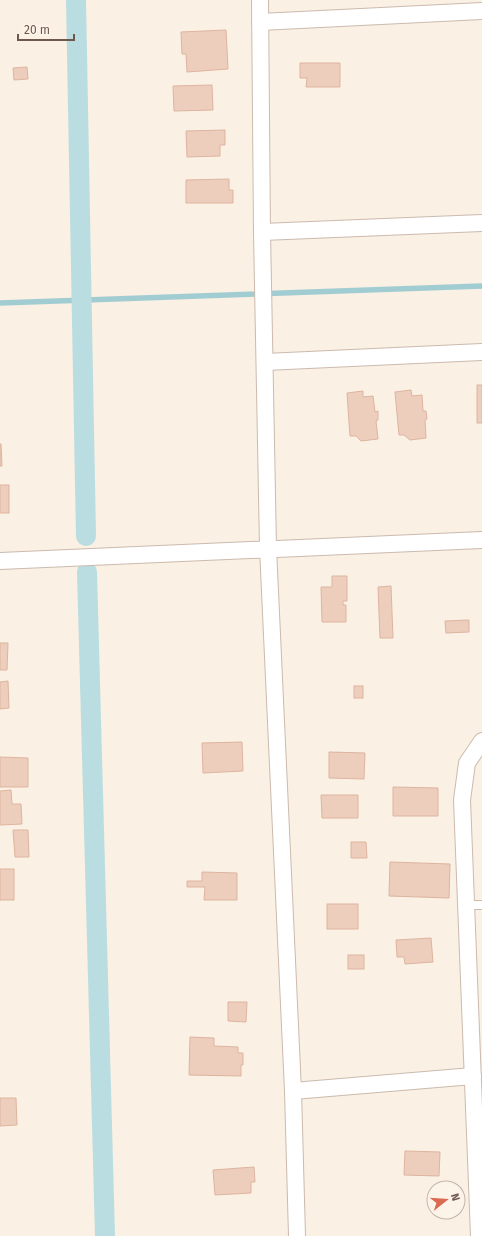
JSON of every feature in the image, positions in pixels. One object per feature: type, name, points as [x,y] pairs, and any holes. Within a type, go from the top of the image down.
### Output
[{"type":"street","points":[[260,0],[262,232],[268,548],[293,1091],[296,1236]]},
{"type":"street","points":[[260,22],[482,11]]},
{"type":"street","points":[[262,232],[482,223]]},
{"type":"street","points":[[265,362],[482,352]]},
{"type":"street","points":[[0,561],[268,548],[482,540]]},
{"type":"street","points":[[479,1236],[462,800],[467,763],[482,740]]},
{"type":"street","points":[[293,1091],[473,1076]]},
{"type":"lane","points":[[466,905],[482,905]]},
{"type":"building","points":[[226,30],[228,69],[187,72],[186,54],[182,54],[181,32]]},
{"type":"building","points":[[300,63],[340,63],[340,87],[306,87],[307,78],[300,78]]},
{"type":"building","points":[[27,67],[28,79],[14,80],[13,68]]},
{"type":"building","points":[[212,85],[213,110],[174,111],[173,86]]},
{"type":"building","points":[[225,130],[225,145],[220,145],[220,156],[187,157],[186,131]]},
{"type":"building","points":[[229,179],[229,190],[233,190],[233,203],[186,203],[186,180]]},
{"type":"building","points":[[477,385],[482,385],[482,423],[477,423]]},
{"type":"building","points":[[411,390],[412,396],[422,395],[423,411],[426,411],[427,419],[425,420],[426,438],[410,440],[404,435],[399,435],[395,392]]},
{"type":"building","points":[[363,391],[363,397],[373,396],[375,412],[378,411],[378,420],[376,421],[378,439],[361,441],[356,436],[350,436],[347,393]]},
{"type":"building","points":[[1,444],[2,466],[0,466]]},
{"type":"building","points":[[0,485],[9,485],[9,513],[0,513]]},
{"type":"building","points":[[332,576],[347,576],[347,601],[343,601],[343,605],[346,605],[346,622],[322,622],[321,587],[332,587]]},
{"type":"building","points":[[391,586],[393,638],[380,638],[378,587]]},
{"type":"building","points":[[469,620],[469,632],[446,633],[445,621]]},
{"type":"building","points":[[0,643],[8,643],[7,670],[0,670]]},
{"type":"building","points":[[8,681],[9,708],[0,709],[0,682]]},
{"type":"building","points":[[354,686],[363,686],[363,698],[354,698]]},
{"type":"building","points":[[242,742],[243,771],[203,773],[202,743]]},
{"type":"building","points":[[329,752],[365,753],[364,779],[329,778]]},
{"type":"building","points":[[0,757],[28,758],[28,787],[0,787]]},
{"type":"building","points":[[393,787],[438,788],[438,816],[393,816]]},
{"type":"building","points":[[11,790],[12,804],[21,804],[22,824],[0,825],[0,791]]},
{"type":"building","points":[[321,795],[358,795],[358,818],[322,818]]},
{"type":"building","points":[[13,830],[28,830],[29,857],[15,857]]},
{"type":"building","points":[[351,842],[366,842],[367,858],[351,858]]},
{"type":"building","points":[[390,862],[450,864],[449,898],[389,896]]},
{"type":"building","points":[[0,869],[14,869],[14,900],[0,900]]},
{"type":"building","points":[[202,872],[237,873],[237,900],[204,900],[205,887],[187,887],[187,881],[202,881]]},
{"type":"building","points":[[327,904],[358,904],[358,929],[327,929]]},
{"type":"building","points":[[431,938],[433,962],[405,964],[404,957],[397,957],[396,940]]},
{"type":"building","points":[[348,955],[364,955],[364,969],[348,969]]},
{"type":"building","points":[[228,1002],[247,1002],[246,1022],[228,1021]]},
{"type":"building","points":[[190,1037],[214,1038],[214,1046],[238,1047],[238,1053],[243,1053],[241,1076],[189,1075]]},
{"type":"building","points":[[0,1098],[16,1098],[17,1125],[0,1126]]},
{"type":"building","points":[[405,1151],[440,1152],[439,1176],[404,1175]]},
{"type":"building","points":[[254,1167],[255,1182],[251,1182],[251,1193],[215,1195],[213,1170]]},
{"type":"waterway","points":[[76,0],[86,536]]},
{"type":"waterway","points":[[0,303],[482,286]]},
{"type":"waterway","points":[[87,572],[105,1236]]}]
